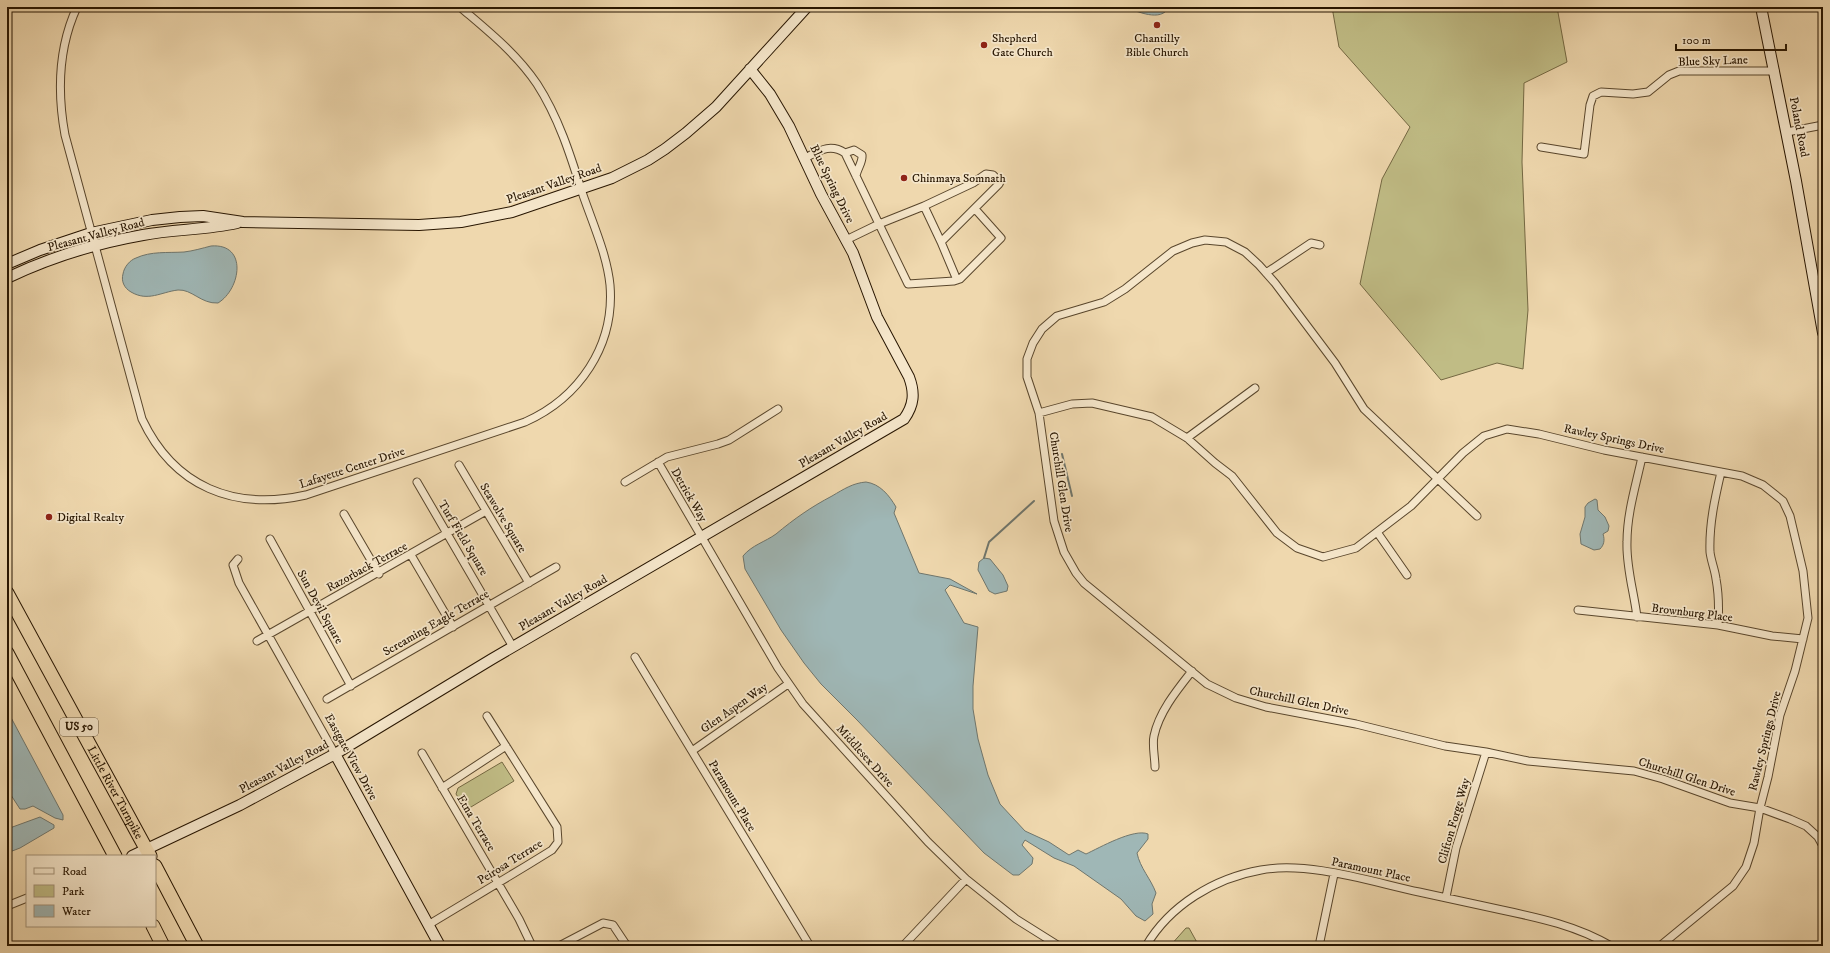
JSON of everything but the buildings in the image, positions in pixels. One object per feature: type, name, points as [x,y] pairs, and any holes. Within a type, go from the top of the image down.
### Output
[{"type":"highway","name":"Little River Turnpike","points":[[10,598],[148,853]]},
{"type":"highway","name":"US 50","points":[[7,653],[114,855]]},
{"type":"highway","points":[[156,868],[197,946]]},
{"type":"highway","points":[[154,927],[163,946]]},
{"type":"street","name":"Lafayette Center Drive","points":[[75,8],[65,41],[61,64],[59,96],[65,135],[142,419],[155,442],[177,467],[193,479],[211,489],[244,499],[271,501],[285,500],[306,495],[525,422],[552,408],[575,388],[589,369],[600,348],[608,325],[610,300],[607,268],[563,135],[536,83],[512,53],[460,7]]},
{"type":"street","name":"Pleasant Valley Road","points":[[7,264],[40,250],[91,233],[152,220],[180,217],[203,216],[243,222],[419,224],[461,222],[512,212],[612,178],[648,160],[665,149],[702,120],[807,7]]},
{"type":"street","name":"Poland Road","points":[[1761,7],[1775,71],[1813,270],[1823,332]]},
{"type":"street","name":"Blue Spring Drive","points":[[750,70],[778,105],[805,158],[821,194],[861,270],[877,317]]},
{"type":"street","name":"Blue Sky Lane","points":[[1541,147],[1584,154],[1590,105],[1593,96],[1601,92],[1632,94],[1648,92],[1669,75],[1679,71],[1775,71]]},
{"type":"street","points":[[1786,132],[1823,125]]},
{"type":"street","points":[[805,158],[827,148],[838,149],[845,153],[908,284],[957,280],[1001,238],[976,210],[972,211]]},
{"type":"street","points":[[845,153],[854,150],[862,155],[862,161],[857,168],[856,176]]},
{"type":"street","points":[[846,240],[973,183],[986,174],[997,177],[1000,182],[999,184],[940,242]]},
{"type":"street","points":[[924,206],[957,280]]},
{"type":"street","name":"Pleasant Valley Road","points":[[7,278],[46,262],[95,247],[143,235],[223,226],[243,222]]},
{"type":"street","name":"Churchill Glen Drive","points":[[1477,516],[1364,409],[1335,363],[1266,274],[1245,252],[1226,242],[1205,240],[1192,243],[1173,251],[1125,289],[1104,302],[1057,316],[1042,329],[1033,344],[1028,359],[1027,377],[1039,413],[1054,522],[1060,545],[1069,562],[1084,583],[1207,684],[1236,698],[1266,707],[1356,724],[1444,746],[1486,752],[1528,761],[1634,771],[1663,779],[1730,803],[1760,808],[1806,826],[1818,837],[1823,846]]},
{"type":"street","points":[[1266,274],[1311,243],[1320,245]]},
{"type":"street","name":"Pleasant Valley Road","points":[[137,855],[148,853],[335,754],[513,647],[904,419],[909,412],[913,401],[912,385],[877,317]]},
{"type":"street","points":[[1187,438],[1255,388]]},
{"type":"street","name":"Rawley Springs Drive","points":[[1039,413],[1072,404],[1092,403],[1152,417],[1187,438],[1215,464],[1232,476],[1277,533],[1297,548],[1323,557],[1356,548],[1411,506],[1463,453],[1484,436],[1507,429],[1742,476],[1763,485],[1783,501],[1790,516],[1804,571],[1808,618],[1795,671],[1780,716],[1754,843],[1746,867],[1733,886],[1660,946]]},
{"type":"street","points":[[625,482],[658,462],[677,454],[729,440],[778,409]]},
{"type":"street","points":[[1636,617],[1627,558],[1627,542],[1631,509],[1642,457]]},
{"type":"street","name":"Detrick Way","points":[[658,462],[702,538]]},
{"type":"street","name":"Seawolve Square","points":[[459,465],[529,583]]},
{"type":"street","points":[[1718,625],[1720,606],[1716,578],[1710,554],[1710,539],[1711,518],[1721,472]]},
{"type":"street","name":"Turf Field Square","points":[[417,482],[490,605],[513,647]]},
{"type":"street","name":"Razorback Terrace","points":[[257,641],[378,574],[486,511]]},
{"type":"street","points":[[344,514],[378,574]]},
{"type":"street","points":[[1376,532],[1407,575]]},
{"type":"street","name":"Middlesex Drive","points":[[702,538],[788,684],[803,704],[928,842],[966,879],[1016,919],[1060,946]]},
{"type":"street","name":"Sun Devil Square","points":[[270,539],[351,686]]},
{"type":"street","points":[[411,555],[453,627]]},
{"type":"street","name":"Eastgate View Drive","points":[[238,559],[233,565],[235,574],[440,946]]},
{"type":"street","name":"Screaming Eagle Terrace","points":[[327,699],[556,567]]},
{"type":"street","name":"Brownburg Place","points":[[1578,610],[1718,625],[1772,636],[1803,640]]},
{"type":"street","name":"Paramount Place","points":[[635,657],[810,946]]},
{"type":"street","points":[[1155,767],[1154,737],[1162,715],[1174,695],[1192,671]]},
{"type":"street","name":"Glen Aspen Way","points":[[692,751],[788,684]]},
{"type":"street","name":"Peirosa Terrace","points":[[428,924],[552,850],[556,846],[559,837],[557,827],[487,716]]},
{"type":"street","points":[[442,788],[506,746]]},
{"type":"street","name":"Clifton Forge Way","points":[[1446,897],[1456,848],[1486,752]]},
{"type":"street","name":"Etna Terrace","points":[[422,753],[519,919],[532,946]]},
{"type":"street","name":"Paramount Place","points":[[1146,946],[1160,927],[1185,903],[1209,887],[1231,878],[1256,871],[1276,868],[1311,869],[1446,897],[1564,924],[1585,932],[1611,946]]},
{"type":"street","points":[[1319,946],[1334,874]]},
{"type":"street","points":[[903,946],[966,879]]},
{"type":"street","points":[[7,906],[26,898]]},
{"type":"street","points":[[559,946],[603,923],[613,925],[627,946]]},
{"type":"green space","points":[[1332,7],[1557,7],[1567,62],[1524,83],[1522,162],[1528,310],[1523,369],[1497,363],[1441,380],[1360,284],[1382,179],[1410,127],[1339,47]]},
{"type":"green space","points":[[502,762],[514,781],[466,810],[456,794],[458,788]]},
{"type":"green space","points":[[1186,928],[1189,928],[1199,946],[1170,946]]},
{"type":"water","points":[[1124,7],[1169,7],[1165,12],[1155,15],[1142,13]]},
{"type":"water","points":[[211,246],[223,247],[231,252],[236,259],[236,278],[232,288],[218,303],[212,303],[183,290],[172,291],[154,296],[137,295],[131,292],[124,284],[122,277],[124,271],[128,264],[134,259],[148,254],[184,252]]},
{"type":"water","points":[[866,482],[876,485],[884,491],[896,507],[894,513],[919,573],[950,579],[977,594],[950,585],[945,590],[964,623],[978,627],[973,686],[973,709],[978,739],[988,775],[1000,804],[1025,831],[1049,842],[1069,855],[1078,850],[1086,854],[1126,836],[1142,833],[1148,834],[1148,839],[1137,853],[1138,858],[1156,893],[1152,904],[1153,914],[1145,921],[1136,916],[1121,899],[1074,866],[1054,858],[1025,840],[1022,845],[1033,858],[1032,864],[1019,875],[1013,875],[984,853],[821,684],[781,630],[745,569],[743,556],[750,549],[776,534],[817,504],[849,487]]},
{"type":"water","points":[[1595,499],[1597,500],[1598,510],[1605,517],[1609,526],[1608,531],[1603,534],[1604,540],[1602,546],[1600,549],[1594,550],[1581,544],[1580,534],[1585,517],[1585,507],[1588,503]]},
{"type":"water","points":[[984,558],[990,559],[1003,575],[1008,586],[1007,591],[995,594],[989,591],[978,570],[979,562]]},
{"type":"water","points":[[7,710],[63,815],[63,820],[55,818],[33,806],[20,809],[7,789]]},
{"type":"water","points":[[40,817],[54,825],[54,828],[20,848],[7,853],[7,829]]},
{"type":"waterway","points":[[1062,454],[1072,496]]},
{"type":"waterway","points":[[984,558],[989,542],[1034,501]]},
{"type":"place","name":"Chantilly Bible Church","points":[[1157,25]]},
{"type":"place","name":"Shepherd Gate Church","points":[[984,45]]},
{"type":"place","name":"Chinmaya Somnath","points":[[904,178]]},
{"type":"place","name":"Digital Realty","points":[[49,517]]}]
